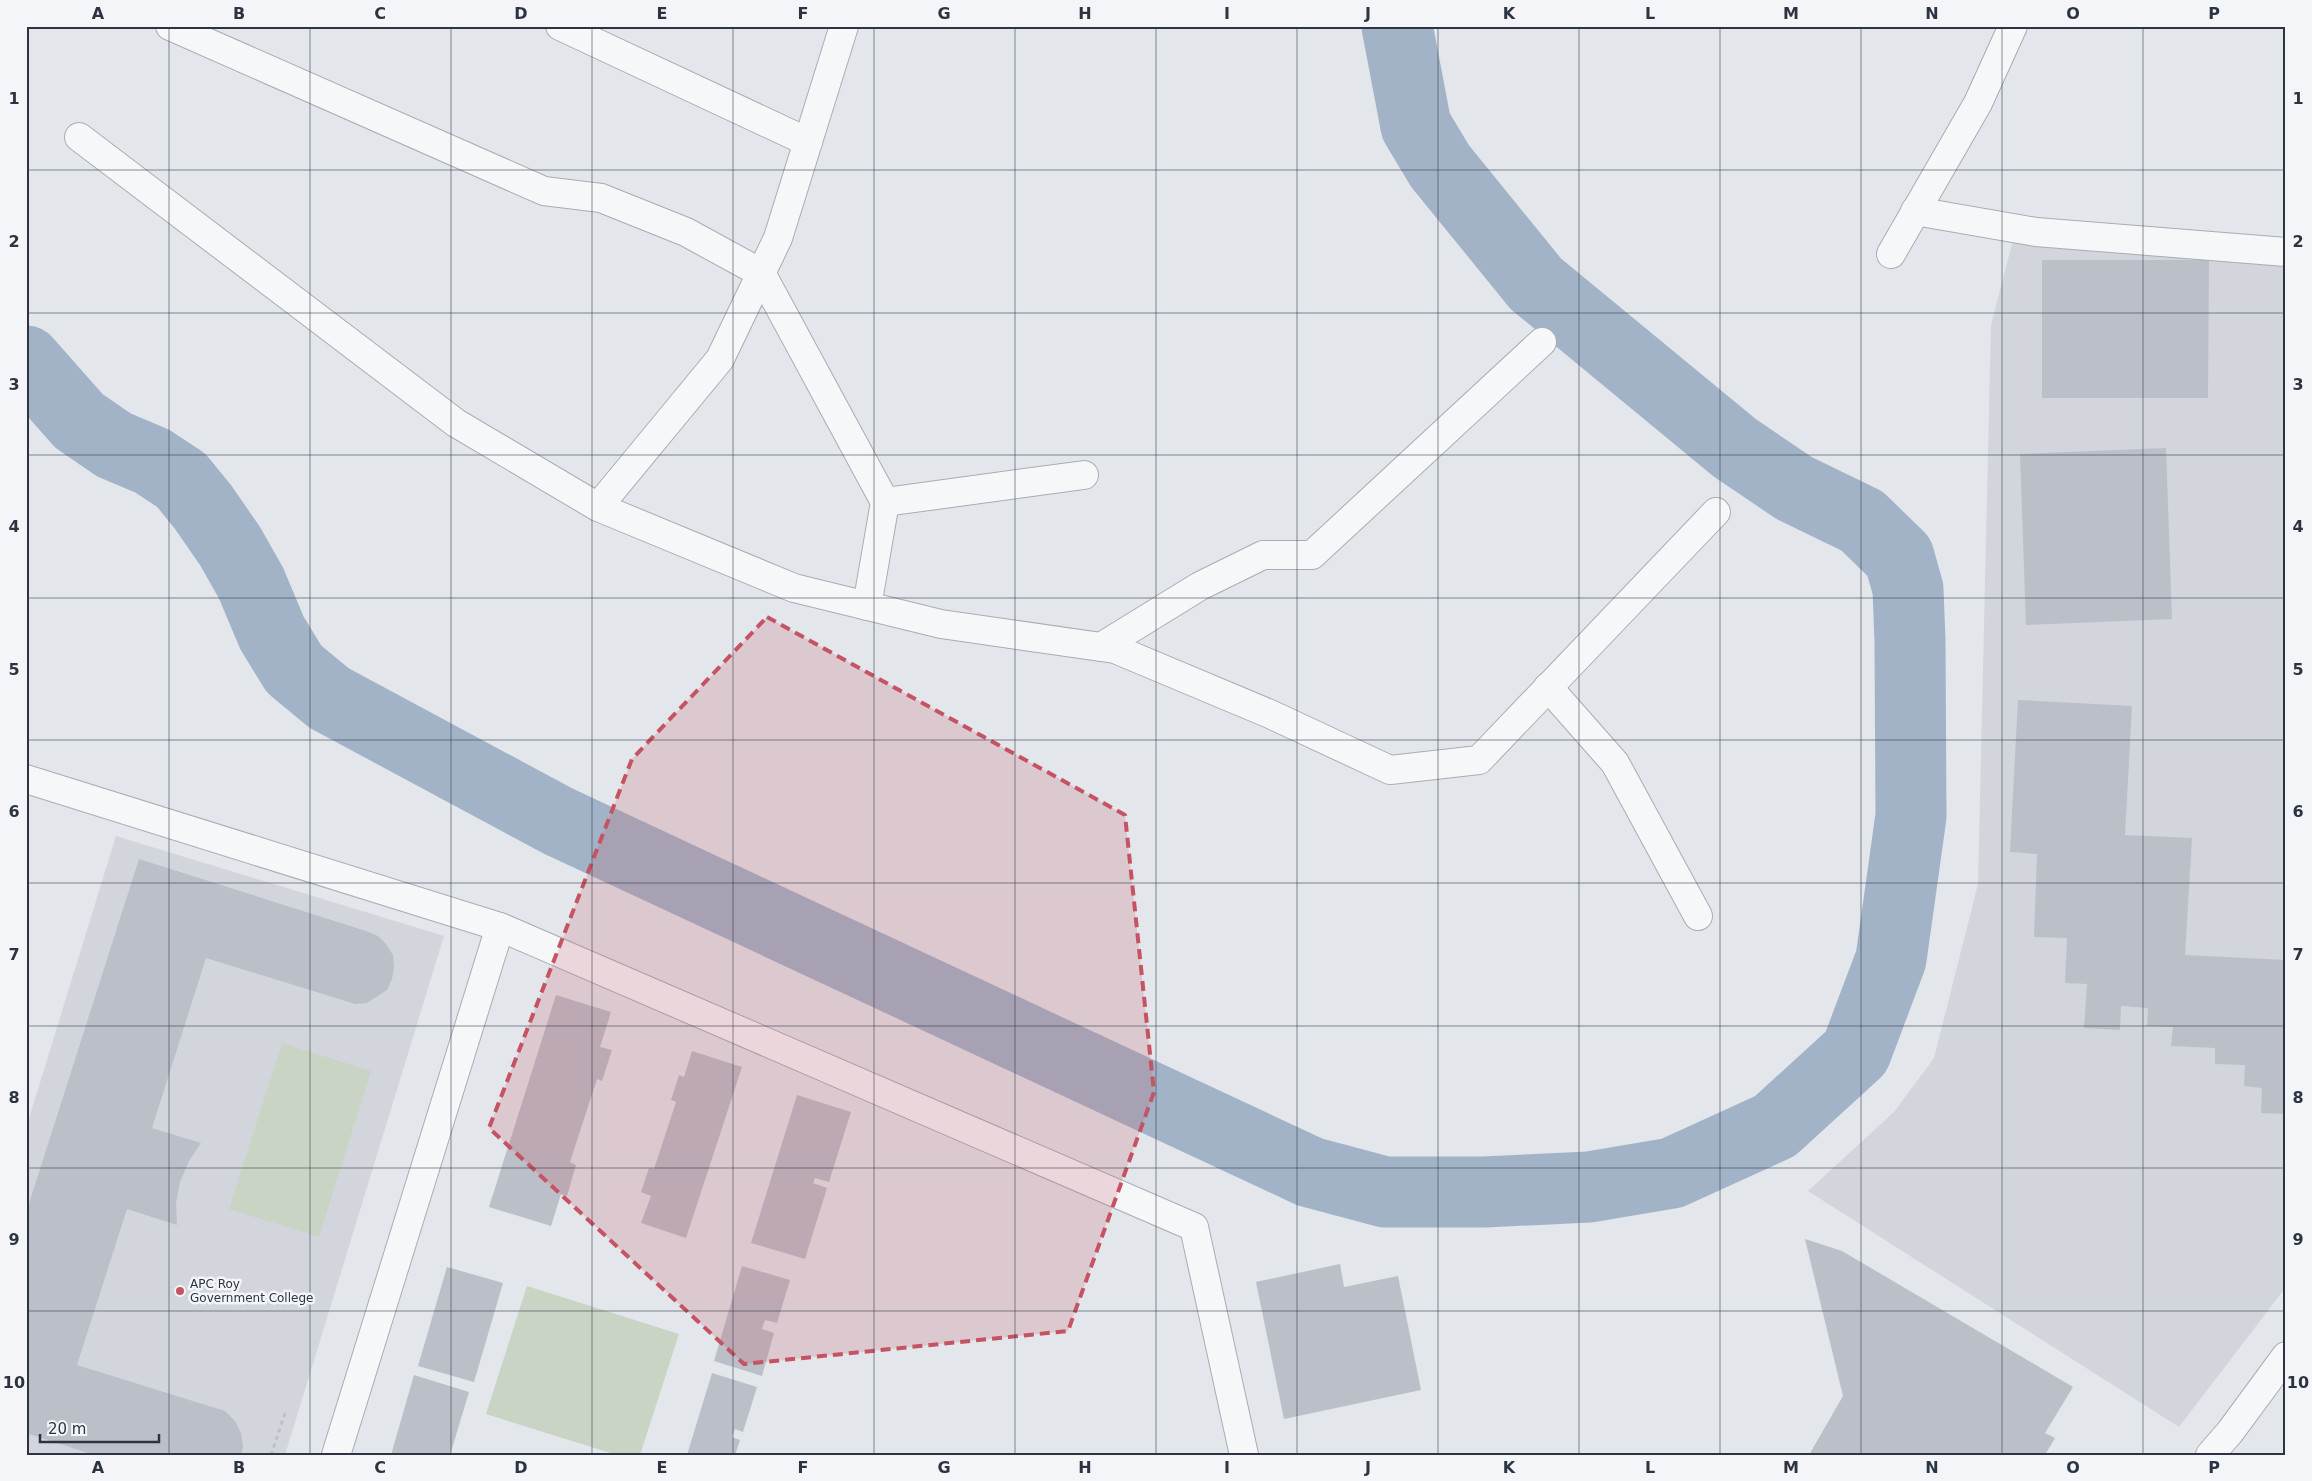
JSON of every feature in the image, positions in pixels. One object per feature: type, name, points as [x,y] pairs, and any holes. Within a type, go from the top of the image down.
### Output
[{"type":"street","points":[[170,26],[544,191],[601,198],[686,232],[761,273],[885,502],[867,606]]},
{"type":"street","points":[[560,26],[808,142]]},
{"type":"street","points":[[598,507],[720,359],[778,238],[844,26]]},
{"type":"street","points":[[1891,254],[1978,103],[2013,26]]},
{"type":"street","points":[[79,137],[456,423],[598,507],[794,588],[941,624],[1115,649],[1270,714],[1390,770],[1479,760],[1716,512]]},
{"type":"street","points":[[1915,211],[2036,232],[2286,252]]},
{"type":"street","points":[[1101,647],[1200,586],[1263,555],[1312,555],[1542,342]]},
{"type":"street","points":[[885,502],[1084,476]]},
{"type":"street","points":[[1548,687],[1615,763],[1698,916]]},
{"type":"street","points":[[26,779],[500,927],[1194,1228],[1244,1455]]},
{"type":"street","points":[[336,1455],[500,927]]},
{"type":"street","points":[[2210,1455],[2230,1432],[2286,1356]]},
{"type":"path","points":[[271,1455],[285,1413]]},
{"type":"highlighted area","points":[[767,617],[1125,815],[1154,1092],[1068,1331],[744,1364],[489,1128],[632,759]]},
{"type":"shaded area","points":[[2013,240],[2286,260],[2286,1287],[2179,1427],[1808,1191],[1894,1112],[1934,1058],[1978,884],[1991,325]]},
{"type":"shaded area","name":"APC Roy Government College","points":[[116,836],[444,936],[285,1455],[26,1455],[26,1128]]},
{"type":"green space","points":[[282,1043],[371,1071],[319,1237],[229,1209]]},
{"type":"green space","points":[[527,1286],[679,1334],[640,1455],[617,1455],[486,1414]]},
{"type":"building","points":[[2042,260],[2209,260],[2208,398],[2042,398]]},
{"type":"building","points":[[2166,448],[2172,619],[2026,625],[2020,454]]},
{"type":"building","points":[[2018,700],[2132,706],[2125,835],[2192,838],[2185,955],[2286,960],[2286,1114],[2261,1113],[2262,1088],[2244,1086],[2245,1065],[2215,1064],[2215,1048],[2171,1046],[2173,1027],[2147,1026],[2148,1008],[2121,1006],[2120,1030],[2084,1028],[2087,984],[2065,983],[2067,938],[2034,937],[2037,854],[2010,852]]},
{"type":"building","points":[[139,859],[366,931],[378,936],[393,955],[392,979],[387,990],[367,1003],[355,1004],[206,958],[152,1128],[201,1143],[189,1161],[180,1182],[176,1203],[177,1225],[127,1209],[77,1365],[225,1411],[235,1421],[241,1433],[243,1447],[241,1455],[94,1455],[26,1433],[26,1213]]},
{"type":"building","points":[[556,995],[611,1012],[600,1047],[612,1050],[602,1081],[597,1079],[570,1162],[576,1165],[567,1196],[561,1194],[551,1226],[489,1207]]},
{"type":"building","points":[[692,1051],[742,1067],[686,1238],[641,1223],[651,1196],[641,1192],[649,1168],[654,1169],[676,1102],[671,1100],[679,1075],[684,1077]]},
{"type":"building","points":[[797,1095],[851,1112],[829,1182],[815,1178],[813,1183],[827,1188],[805,1259],[751,1243]]},
{"type":"building","points":[[1805,1239],[1842,1251],[2073,1387],[2045,1433],[2055,1438],[2045,1455],[1809,1455],[1843,1396]]},
{"type":"building","points":[[1340,1264],[1344,1287],[1398,1276],[1421,1390],[1284,1419],[1256,1282]]},
{"type":"building","points":[[742,1266],[790,1280],[777,1323],[765,1320],[762,1329],[774,1333],[762,1376],[714,1361]]},
{"type":"building","points":[[447,1267],[503,1283],[474,1382],[418,1366]]},
{"type":"building","points":[[712,1373],[757,1387],[743,1432],[735,1429],[732,1437],[740,1440],[735,1455],[687,1455]]},
{"type":"building","points":[[414,1375],[469,1392],[450,1455],[391,1455]]},
{"type":"waterway","points":[[26,361],[79,421],[114,445],[152,461],[181,480],[203,507],[230,546],[251,583],[272,633],[294,669],[329,698],[558,821],[1310,1172],[1385,1192],[1484,1192],[1589,1187],[1672,1173],[1775,1126],[1856,1052],[1891,959],[1911,816],[1908,589],[1899,557],[1862,521],[1794,488],[1735,448],[1536,284],[1440,166],[1416,126],[1397,26]]},
{"type":"place","name":"APC Roy Government College","points":[[180,1291]]}]
